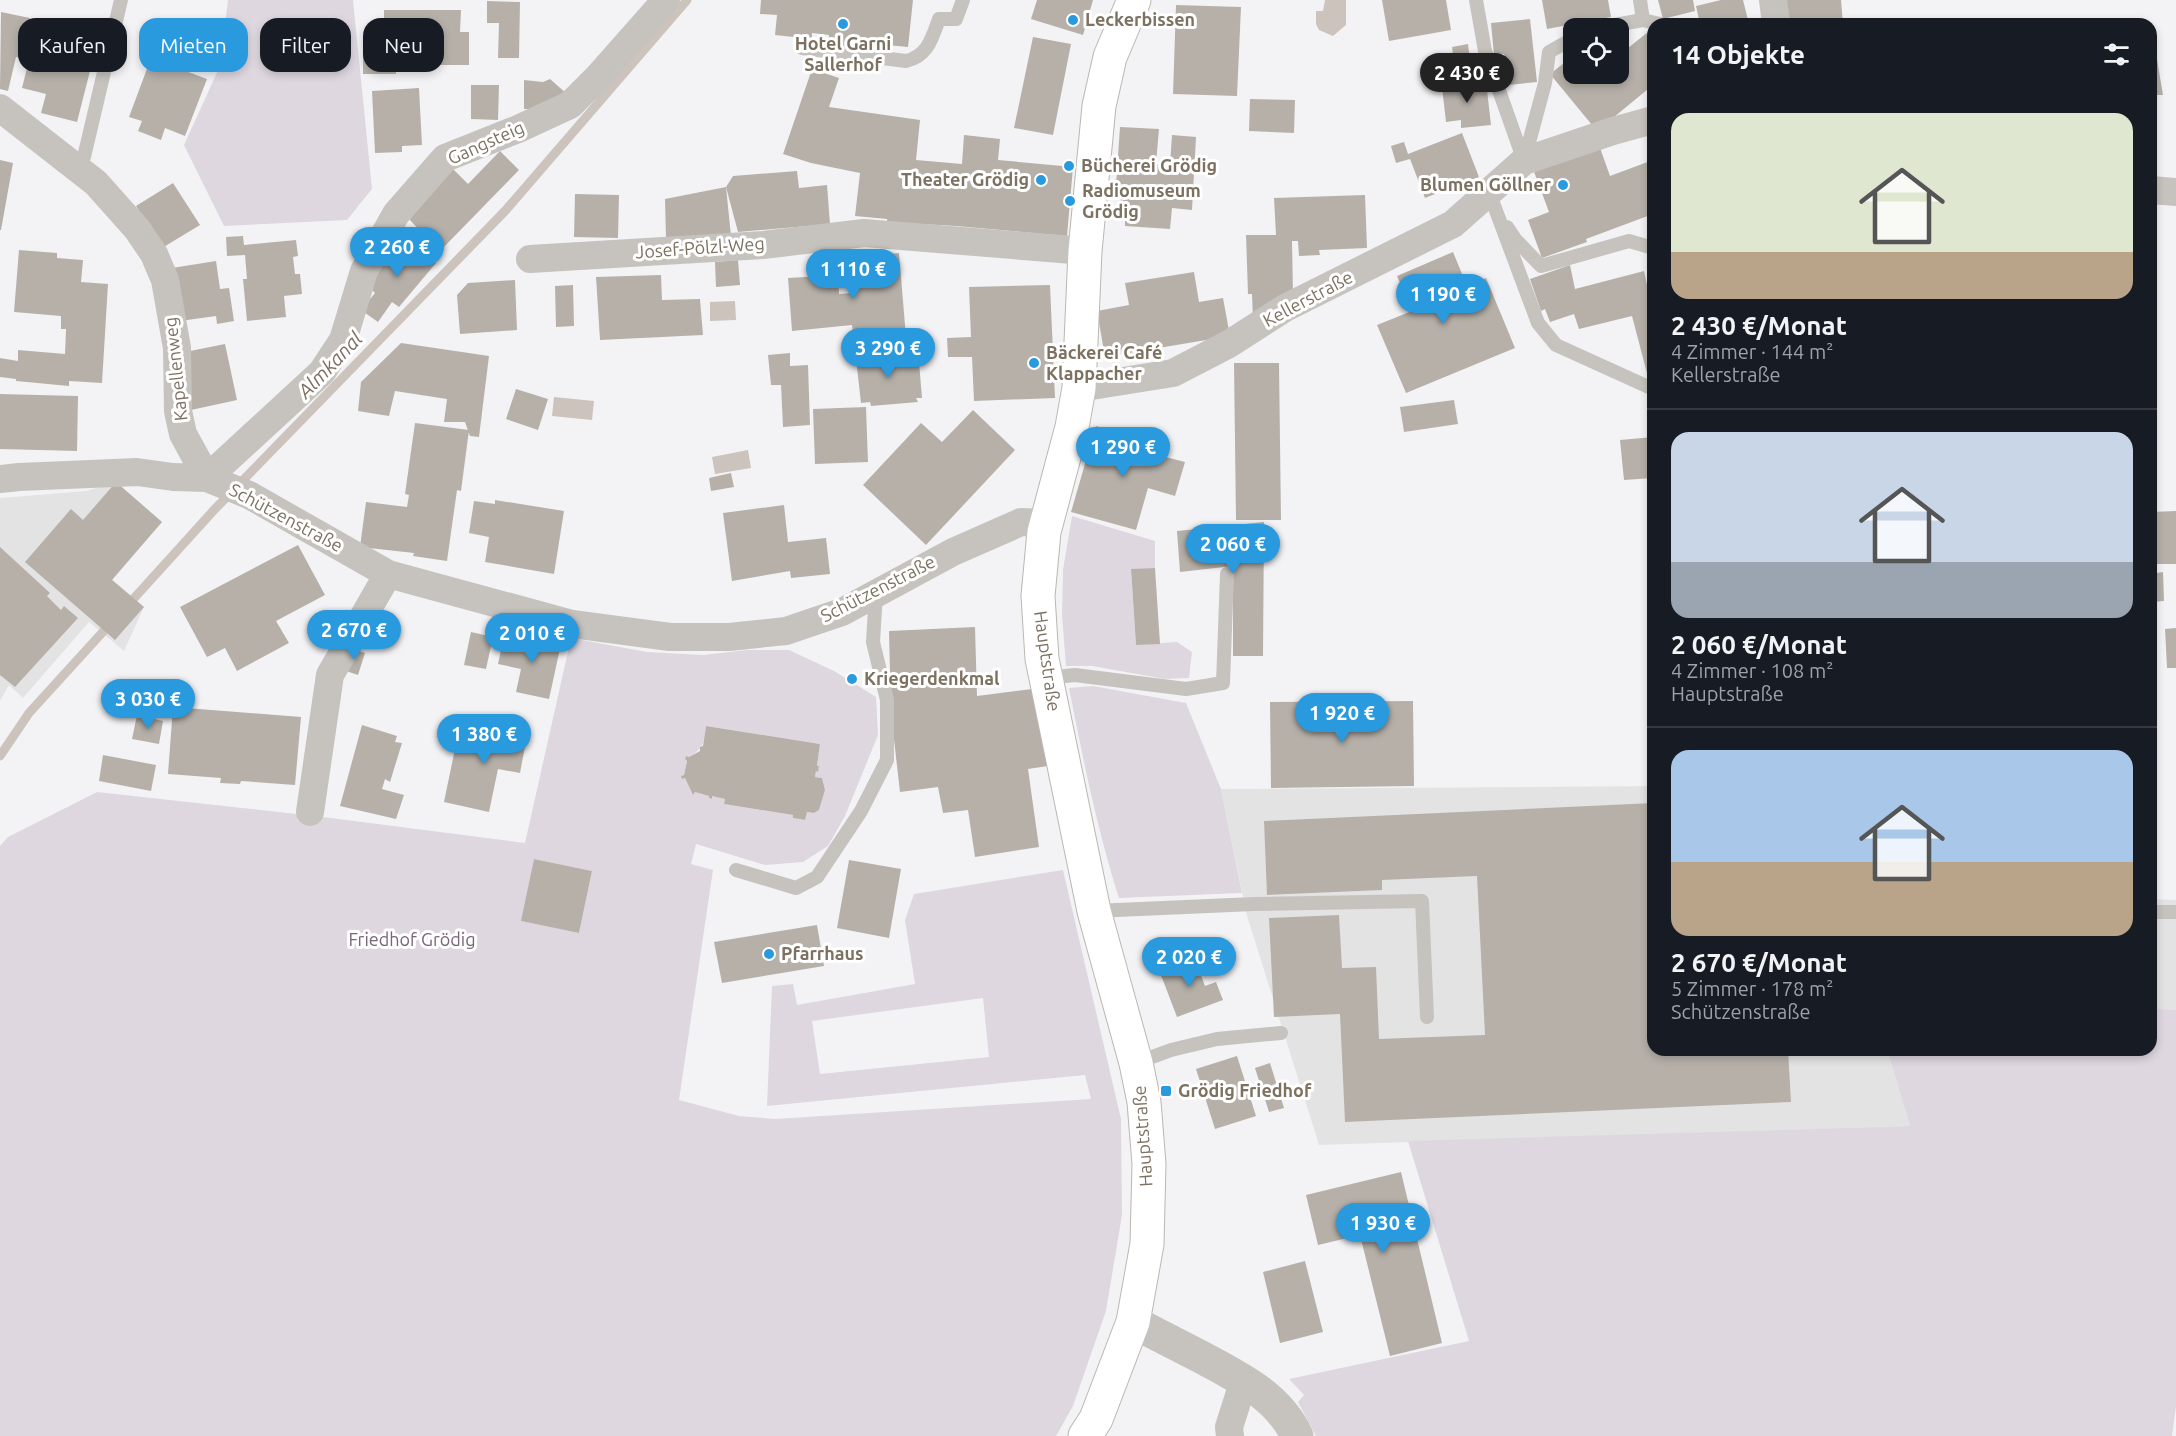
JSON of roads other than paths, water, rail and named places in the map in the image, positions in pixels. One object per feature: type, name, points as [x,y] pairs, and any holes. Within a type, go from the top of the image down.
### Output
[{"type":"main road","name":"Hauptstraße","points":[[1085,1436],[1096,1419],[1133,1322],[1147,1244],[1149,1164],[1144,1102],[1136,1063],[1094,911],[1042,659],[1038,596],[1046,522],[1072,427],[1079,388],[1085,251],[1099,106],[1110,57],[1134,0]]},
{"type":"street","name":"Gangsteig","points":[[214,481],[322,372],[343,340],[364,271],[396,214],[446,158],[570,105],[666,0]]},
{"type":"street","points":[[1773,0],[1775,18]]},
{"type":"street","name":"Kapellenweg","points":[[0,108],[96,183],[137,229],[158,262],[165,280],[177,348],[178,411],[183,434],[214,481]]},
{"type":"street","name":"Kellerstraße","points":[[1079,388],[1173,373],[1228,344],[1285,308],[1453,224],[1492,200],[1524,161],[1613,130],[1647,122]]},
{"type":"street","points":[[2157,190],[2176,192]]},
{"type":"street","name":"Josef-Pölzl-Weg","points":[[530,259],[763,244],[864,233],[1085,251]]},
{"type":"street","name":"Schützenstraße","points":[[0,480],[19,477],[137,472],[214,481],[249,495],[388,574],[572,624],[670,637],[729,637],[786,631],[842,612],[953,552],[1021,522],[1046,522]]},
{"type":"street","points":[[310,812],[330,675],[388,574]]},
{"type":"street","points":[[1133,1322],[1244,1380],[1280,1409],[1297,1436]]},
{"type":"street","points":[[1230,1436],[1229,1427],[1244,1380]]},
{"type":"lane","points":[[77,167],[84,157],[121,0]]},
{"type":"lane","points":[[802,48],[906,61],[915,59],[924,53],[939,19],[956,19],[963,0]]},
{"type":"lane","points":[[1476,0],[1485,51],[1524,161]]},
{"type":"lane","points":[[1640,0],[1643,20]]},
{"type":"lane","points":[[1629,22],[1647,21]]},
{"type":"lane","points":[[1524,161],[1545,83],[1549,52],[1563,45]]},
{"type":"lane","points":[[1492,200],[1515,239],[1541,266],[1629,242],[1647,246]]},
{"type":"lane","points":[[1492,200],[1538,323],[1556,345],[1647,386]]},
{"type":"lane","points":[[1046,678],[1075,675],[1186,689],[1223,683],[1227,574]]},
{"type":"lane","points":[[736,870],[796,888],[817,877],[861,811],[887,760],[886,700],[873,642],[876,593]]},
{"type":"lane","points":[[1094,911],[1254,904],[1422,901],[1427,1017]]},
{"type":"lane","points":[[2157,912],[2176,912]]},
{"type":"lane","points":[[1136,1063],[1171,1050],[1217,1039],[1281,1033]]},
{"type":"waterway","name":"Almkanal","points":[[127,606],[214,510],[505,211],[687,0]]},
{"type":"waterway","name":"Almkanal","points":[[0,756],[29,713],[111,623]]},
{"type":"place","name":"Leckerbissen","points":[[1073,20]]},
{"type":"place","name":"Hotel Garni Sallerhof","points":[[843,24]]},
{"type":"place","name":"Bücherei Grödig","points":[[1069,166]]},
{"type":"place","name":"Theater Grödig","points":[[1041,180]]},
{"type":"place","name":"Blumen Göllner","points":[[1563,185]]},
{"type":"place","name":"Radiomuseum Grödig","points":[[1070,201]]},
{"type":"place","name":"Bäckerei Café Klappacher","points":[[1034,363]]},
{"type":"place","name":"Kriegerdenkmal","points":[[852,679]]},
{"type":"place","name":"Pfarrhaus","points":[[769,954]]},
{"type":"place","name":"Grödig Friedhof","points":[[1166,1091]]},
{"type":"park label","name":"Friedhof Grödig","points":[[412,940]]}]
